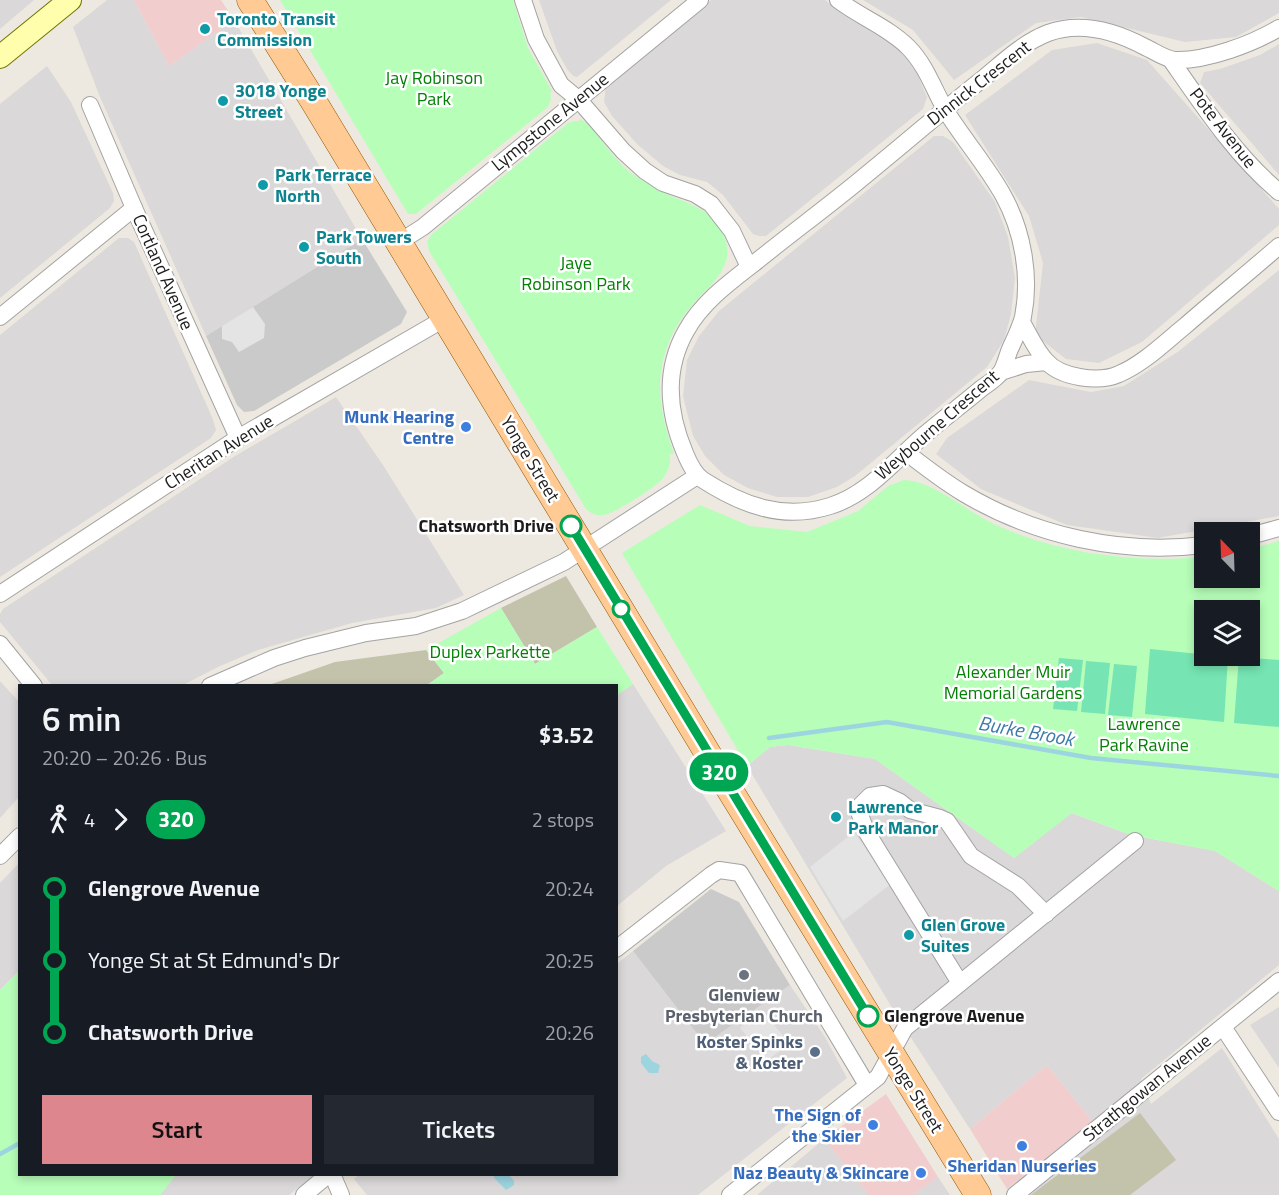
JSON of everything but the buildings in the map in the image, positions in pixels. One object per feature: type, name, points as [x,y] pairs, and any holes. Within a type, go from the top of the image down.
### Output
[{"type":"main road","points":[[0,57],[70,0]]},
{"type":"main road","name":"Yonge Street","points":[[250,0],[978,1195]]},
{"type":"street","points":[[523,0],[531,26],[546,60],[561,84],[578,99],[623,151],[645,171],[663,183],[695,194],[711,204],[732,231],[749,267]]},
{"type":"street","name":"Lympstone Avenue","points":[[398,243],[423,227],[700,0]]},
{"type":"street","name":"Weybourne Crescent","points":[[697,476],[750,506],[788,513],[806,512],[838,503],[853,495],[907,453],[925,434],[1001,372],[1022,322],[1025,271],[1015,221],[994,181],[945,109],[923,66],[908,47],[889,32],[838,0]]},
{"type":"street","name":"Dinnick Crescent","points":[[697,476],[687,458],[673,418],[670,396],[678,347],[697,314],[713,298],[1025,45],[1054,31],[1077,28],[1122,35],[1172,60]]},
{"type":"street","points":[[1172,60],[1221,52],[1255,40],[1279,28]]},
{"type":"street","name":"Pote Avenue","points":[[1172,60],[1259,175],[1279,192]]},
{"type":"street","name":"Cortland Avenue","points":[[90,105],[238,438]]},
{"type":"street","points":[[0,317],[134,208]]},
{"type":"street","points":[[1022,322],[1047,362],[1067,373],[1089,379],[1116,376],[1131,369],[1279,246]]},
{"type":"street","name":"Cheritan Avenue","points":[[0,594],[238,438],[444,319]]},
{"type":"street","points":[[1001,372],[1026,364],[1047,362]]},
{"type":"street","points":[[907,453],[936,475],[987,506],[1016,520],[1075,538],[1139,547],[1194,546]]},
{"type":"street","points":[[215,684],[274,658],[305,648],[366,633],[416,626],[439,620],[564,562],[697,476]]},
{"type":"street","points":[[1260,533],[1279,528]]},
{"type":"street","points":[[0,644],[32,684]]},
{"type":"street","points":[[960,983],[866,831],[859,812],[864,801],[870,796],[883,794],[910,810],[947,821],[971,856],[1018,885],[1046,914]]},
{"type":"street","points":[[0,856],[18,838]]},
{"type":"street","points":[[730,1195],[878,1077],[905,1028],[1135,841]]},
{"type":"street","points":[[618,947],[719,870],[740,873],[867,1085]]},
{"type":"street","name":"Strathgowan Avenue","points":[[1015,1195],[1279,981]]},
{"type":"street","points":[[1223,1027],[1279,1112]]},
{"type":"street","points":[[304,1195],[328,1176]]},
{"type":"street","points":[[331,1176],[341,1195]]},
{"type":"shaded area","points":[[0,0],[34,0],[0,29]]},
{"type":"shaded area","points":[[107,0],[134,0],[169,66],[234,20],[362,239],[206,336],[100,97],[73,27]]},
{"type":"shaded area","points":[[134,0],[221,0],[234,20],[169,66]]},
{"type":"shaded area","points":[[539,0],[671,0],[577,77],[567,69],[557,51]]},
{"type":"shaded area","points":[[711,0],[825,0],[844,15],[894,46],[907,58],[927,97],[923,109],[766,236],[753,234],[723,195],[707,182],[680,175],[663,166],[637,144],[612,116],[604,102],[606,85]]},
{"type":"shaded area","points":[[863,0],[1279,0],[1279,13],[1236,37],[1185,42],[1081,17],[1036,23],[954,80],[913,30]]},
{"type":"shaded area","points":[[1097,43],[1147,60],[1279,209],[1279,225],[1142,342],[1099,363],[1066,359],[1035,335],[1043,263],[1029,216],[965,115],[1052,50]]},
{"type":"shaded area","points":[[1279,44],[1279,175],[1200,83],[1204,72],[1260,55]]},
{"type":"shaded area","points":[[47,66],[71,102],[113,193],[114,201],[110,208],[0,298],[0,104]]},
{"type":"shaded area","points":[[934,136],[943,136],[953,142],[995,202],[1008,237],[1015,278],[1011,314],[1004,340],[987,367],[855,476],[837,487],[808,497],[777,497],[748,488],[724,475],[705,456],[693,436],[683,396],[687,360],[699,336],[719,311]]},
{"type":"shaded area","points":[[119,238],[128,238],[134,242],[216,430],[211,438],[0,577],[0,335]]},
{"type":"shaded area","points":[[362,239],[407,312],[401,324],[254,411],[244,412],[237,405],[206,336]]},
{"type":"shaded area","points":[[1279,270],[1279,516],[1246,522],[1194,522],[1194,531],[1158,538],[1067,525],[981,489],[936,454],[947,438],[1029,380],[1091,392],[1124,386],[1179,351]]},
{"type":"shaded area","points":[[253,307],[265,324],[264,338],[239,352],[232,342],[222,339],[222,326]]},
{"type":"shaded area","points":[[336,397],[383,465],[464,595],[436,608],[352,623],[258,650],[185,684],[51,684],[0,622],[3,609],[235,456]]},
{"type":"shaded area","points":[[566,576],[597,627],[535,664],[501,608]]},
{"type":"shaded area","points":[[426,650],[444,673],[428,684],[272,684],[335,662]]},
{"type":"shaded area","points":[[0,681],[18,701],[18,798],[0,818]]},
{"type":"shaded area","points":[[633,684],[726,831],[666,866],[618,905],[618,694]]},
{"type":"shaded area","points":[[788,745],[875,759],[1014,858],[1071,813],[1131,835],[1215,851],[1279,891],[1279,965],[1141,1079],[1151,1104],[1222,1048],[1279,1139],[1279,1195],[1011,1195],[1007,1189],[1092,1121],[1047,1065],[970,1129],[897,1016],[747,766],[770,747]]},
{"type":"shaded area","points":[[854,832],[891,884],[843,921],[810,867]]},
{"type":"shaded area","points":[[18,864],[18,972],[0,990],[0,883]]},
{"type":"shaded area","points":[[711,889],[739,902],[790,985],[705,1044],[633,951]]},
{"type":"shaded area","points":[[633,951],[705,1044],[790,985],[825,1037],[847,1078],[698,1195],[367,1195],[354,1179],[358,1176],[618,1176],[618,963]]},
{"type":"shaded area","points":[[1279,1007],[1279,1068],[1250,1025]]},
{"type":"shaded area","points":[[762,1010],[789,1043],[767,1061],[740,1028]]},
{"type":"shaded area","points":[[1047,1065],[1092,1121],[1007,1189],[970,1129]]},
{"type":"shaded area","points":[[886,1094],[938,1177],[913,1195],[869,1195],[824,1139]]},
{"type":"shaded area","points":[[1140,1113],[1176,1160],[1130,1195],[1031,1195]]},
{"type":"shaded area","points":[[824,1139],[869,1195],[757,1195]]},
{"type":"shaded area","points":[[175,1176],[313,1176],[289,1195],[160,1195]]},
{"type":"shaded area","points":[[938,1177],[950,1195],[913,1195]]},
{"type":"green space","name":"Jay Robinson Park","points":[[280,0],[513,0],[528,48],[552,91],[548,107],[416,214],[408,214]]},
{"type":"green space","name":"Jaye Robinson Park","points":[[580,119],[588,124],[628,171],[660,191],[698,208],[711,217],[721,230],[727,252],[722,271],[676,327],[664,357],[660,385],[662,412],[674,454],[670,454],[667,472],[645,493],[617,510],[601,515],[586,509],[429,251],[427,242],[431,235],[568,123]]},
{"type":"green space","name":"Alexander Muir Memorial Gardens","points":[[904,480],[915,482],[927,485],[994,524],[1044,543],[1123,557],[1194,558],[1194,588],[1260,588],[1260,546],[1279,541],[1279,891],[1215,851],[1131,835],[1072,813],[1014,858],[875,759],[788,745],[770,747],[747,766],[622,553],[700,505],[750,526],[807,532],[858,511],[888,486]]},
{"type":"green space","name":"Duplex Parkette","points":[[501,608],[535,664],[597,627],[633,684],[618,694],[618,684],[428,684],[444,673],[426,650]]},
{"type":"green space","points":[[1150,649],[1194,654],[1194,666],[1227,666],[1224,722],[1145,714]]},
{"type":"green space","points":[[1059,658],[1083,660],[1077,711],[1053,709]]},
{"type":"green space","points":[[1260,659],[1279,660],[1279,727],[1234,723],[1238,666],[1260,666]]},
{"type":"green space","points":[[1086,661],[1110,663],[1105,714],[1081,712]]},
{"type":"green space","points":[[1114,664],[1137,666],[1132,717],[1108,715]]},
{"type":"green space","points":[[18,972],[18,1176],[175,1176],[160,1195],[0,1195],[0,990]]},
{"type":"water","points":[[646,1054],[660,1065],[658,1073],[649,1073],[641,1063],[641,1057]]},
{"type":"water","points":[[494,1176],[510,1176],[514,1185],[506,1190]]},
{"type":"waterway","name":"Burke Brook","points":[[769,738],[887,722],[1091,758],[1279,776]]},
{"type":"waterway","name":"Burke Brook","points":[[0,1154],[18,1144]]},
{"type":"bus line","name":"320","points":[[571,526],[724,782],[868,1016]]},
{"type":"place","name":"Toronto Transit Commission","points":[[205,29]]},
{"type":"place","name":"3018 Yonge Street","points":[[223,101]]},
{"type":"place","name":"Park Terrace North","points":[[263,185]]},
{"type":"place","name":"Park Towers South","points":[[304,247]]},
{"type":"place","name":"Munk Hearing Centre","points":[[466,427]]},
{"type":"place","name":"Chatsworth Drive","points":[[571,526]]},
{"type":"place","name":"Lawrence Park Manor","points":[[836,817]]},
{"type":"place","name":"Glen Grove Suites","points":[[909,935]]},
{"type":"place","name":"Glenview Presbyterian Church","points":[[744,975]]},
{"type":"place","name":"Glengrove Avenue","points":[[868,1016]]},
{"type":"place","name":"Koster Spinks & Koster","points":[[815,1052]]},
{"type":"place","name":"The Sign of the Skier","points":[[873,1125]]},
{"type":"place","name":"Sheridan Nurseries","points":[[1022,1146]]},
{"type":"place","name":"Naz Beauty & Skincare","points":[[921,1173]]},
{"type":"park label","name":"Lawrence Park Ravine","points":[[1144,734]]}]
